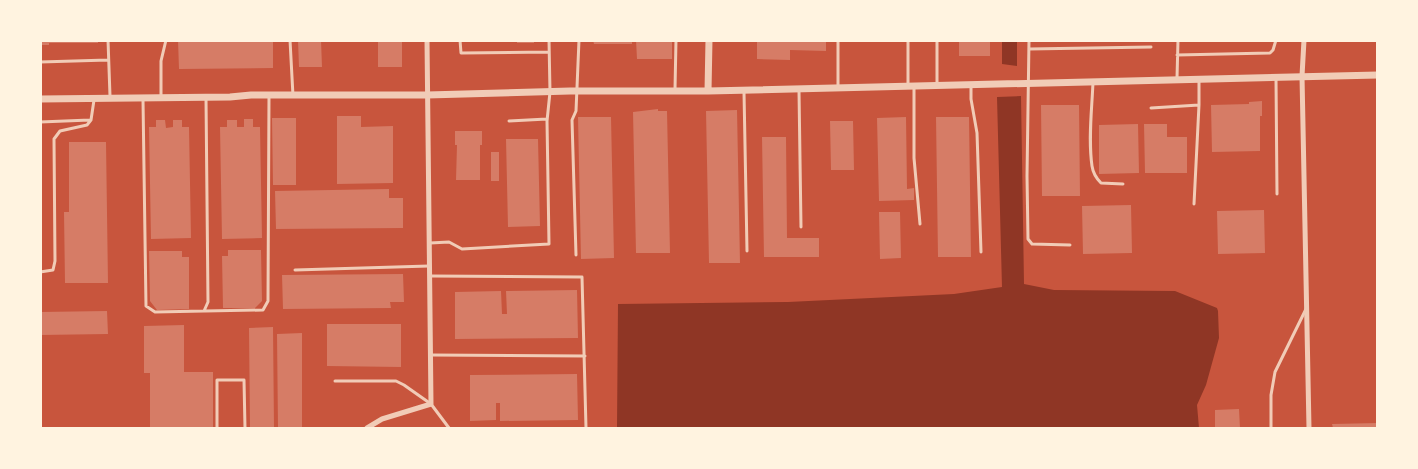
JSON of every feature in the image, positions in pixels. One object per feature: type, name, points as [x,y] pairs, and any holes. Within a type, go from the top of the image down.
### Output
[{"type":"street","points":[[367,429],[382,419],[431,404],[427,40]]},
{"type":"street","points":[[708,91],[709,40]]},
{"type":"street","points":[[1304,40],[1302,76],[1309,429]]},
{"type":"street","points":[[40,99],[708,91],[1377,75]]},
{"type":"lane","points":[[108,40],[110,98]]},
{"type":"lane","points":[[161,98],[160,61],[166,40]]},
{"type":"lane","points":[[290,40],[293,96]]},
{"type":"lane","points":[[460,40],[461,54],[549,52]]},
{"type":"lane","points":[[429,243],[449,242],[462,249],[549,244],[547,119],[550,92],[549,40]]},
{"type":"lane","points":[[576,255],[572,120],[576,111],[579,40]]},
{"type":"lane","points":[[674,91],[676,40]]},
{"type":"lane","points":[[838,40],[838,88]]},
{"type":"lane","points":[[908,40],[920,224]]},
{"type":"lane","points":[[937,40],[937,86]]},
{"type":"lane","points":[[1029,40],[1028,239],[1032,244],[1070,245]]},
{"type":"lane","points":[[1177,80],[1178,40]]},
{"type":"lane","points":[[1177,55],[1270,53],[1276,40]]},
{"type":"lane","points":[[1029,49],[1151,47]]},
{"type":"lane","points":[[40,62],[108,60]]},
{"type":"lane","points":[[1276,77],[1277,194]]},
{"type":"lane","points":[[1194,204],[1199,79]]},
{"type":"lane","points":[[1093,82],[1092,166],[1096,178],[1101,183],[1123,184]]},
{"type":"lane","points":[[971,86],[977,133],[981,252]]},
{"type":"lane","points":[[799,89],[801,227]]},
{"type":"lane","points":[[744,90],[747,251]]},
{"type":"lane","points":[[143,98],[146,306],[155,312],[263,310],[268,301],[269,96]]},
{"type":"lane","points":[[204,310],[208,302],[206,97]]},
{"type":"lane","points":[[40,272],[53,270],[55,261],[54,140],[60,131],[87,125],[91,120],[95,98]]},
{"type":"lane","points":[[1151,108],[1199,105]]},
{"type":"lane","points":[[509,121],[547,119]]},
{"type":"lane","points":[[40,122],[91,120]]},
{"type":"lane","points":[[295,270],[429,266]]},
{"type":"lane","points":[[429,276],[582,277],[586,429]]},
{"type":"lane","points":[[1271,429],[1271,395],[1275,372],[1307,307]]},
{"type":"lane","points":[[430,356],[585,356]]},
{"type":"lane","points":[[217,429],[217,380],[244,380],[245,429]]},
{"type":"lane","points":[[335,381],[396,381],[431,404],[449,429]]},
{"type":"shaded area","points":[[1002,41],[1017,41],[1017,66],[1002,64]]},
{"type":"shaded area","points":[[1021,96],[1024,284],[1054,290],[1175,291],[1217,308],[1219,338],[1206,385],[1197,405],[1199,428],[617,428],[618,304],[788,302],[954,294],[1002,287],[997,97]]},
{"type":"building","points":[[40,40],[98,40],[98,43],[40,45]]},
{"type":"building","points":[[178,40],[273,40],[273,68],[179,69]]},
{"type":"building","points":[[298,40],[321,40],[322,67],[299,67]]},
{"type":"building","points":[[378,40],[402,40],[402,67],[378,67]]},
{"type":"building","points":[[517,40],[534,40],[534,43],[517,43]]},
{"type":"building","points":[[593,40],[632,40],[632,44],[594,44]]},
{"type":"building","points":[[636,40],[672,40],[672,59],[637,59]]},
{"type":"building","points":[[757,40],[826,40],[826,51],[790,50],[790,60],[757,59]]},
{"type":"building","points":[[959,40],[990,40],[990,56],[959,56]]},
{"type":"building","points":[[1262,101],[1260,151],[1212,152],[1211,105],[1249,104],[1249,102]]},
{"type":"building","points":[[1041,105],[1079,105],[1080,196],[1042,196]]},
{"type":"building","points":[[658,109],[658,111],[667,111],[670,253],[636,253],[633,112]]},
{"type":"building","points":[[737,110],[740,263],[709,263],[706,111]]},
{"type":"building","points":[[337,116],[361,116],[361,127],[393,126],[393,183],[337,184]]},
{"type":"building","points":[[578,117],[611,117],[614,258],[581,259]]},
{"type":"building","points":[[906,117],[907,189],[914,188],[914,200],[879,201],[877,118]]},
{"type":"building","points":[[936,117],[969,117],[971,257],[938,257]]},
{"type":"building","points":[[272,118],[296,118],[296,185],[273,185]]},
{"type":"building","points":[[244,119],[253,119],[253,127],[260,127],[262,238],[222,239],[220,127],[227,127],[227,120],[237,120],[237,127],[244,127]]},
{"type":"building","points":[[156,120],[165,120],[166,128],[173,127],[173,120],[182,120],[182,127],[189,127],[191,238],[151,239],[149,127],[156,127]]},
{"type":"building","points":[[830,121],[853,121],[854,170],[831,170]]},
{"type":"building","points":[[1138,124],[1139,173],[1099,174],[1099,125]]},
{"type":"building","points":[[1144,124],[1167,124],[1167,137],[1187,137],[1187,173],[1145,173]]},
{"type":"building","points":[[455,131],[482,131],[480,180],[456,180]]},
{"type":"building","points":[[762,137],[786,137],[787,238],[819,238],[819,257],[764,257]]},
{"type":"building","points":[[506,139],[538,139],[540,226],[508,227]]},
{"type":"building","points":[[69,142],[106,142],[108,283],[65,283],[64,212],[69,212]]},
{"type":"building","points":[[491,152],[499,152],[499,181],[491,181]]},
{"type":"building","points":[[389,189],[389,198],[403,198],[403,228],[276,229],[275,191]]},
{"type":"building","points":[[1131,205],[1132,253],[1083,254],[1082,206]]},
{"type":"building","points":[[1264,210],[1265,253],[1218,254],[1217,211]]},
{"type":"building","points":[[879,212],[900,212],[901,258],[880,259]]},
{"type":"building","points":[[228,250],[261,250],[262,301],[255,308],[223,308],[222,256],[228,256]]},
{"type":"building","points":[[149,251],[182,251],[182,257],[189,257],[189,309],[157,310],[150,301]]},
{"type":"building","points":[[403,274],[404,302],[390,302],[391,308],[283,309],[282,275]]},
{"type":"building","points":[[577,290],[578,338],[455,339],[455,292],[501,291],[502,314],[507,314],[506,291]]},
{"type":"building","points":[[107,311],[108,334],[40,335],[40,312]]},
{"type":"building","points":[[327,324],[401,324],[401,367],[327,366]]},
{"type":"building","points":[[184,325],[184,372],[213,372],[213,428],[150,428],[150,373],[144,373],[144,326]]},
{"type":"building","points":[[273,327],[274,428],[250,428],[249,328]]},
{"type":"building","points":[[302,333],[302,428],[278,428],[277,334]]},
{"type":"building","points":[[577,374],[578,420],[500,421],[500,403],[496,403],[496,420],[470,421],[470,375]]},
{"type":"building","points":[[1239,409],[1240,428],[1215,428],[1215,410]]},
{"type":"building","points":[[1378,423],[1378,428],[1333,428],[1332,424]]}]
